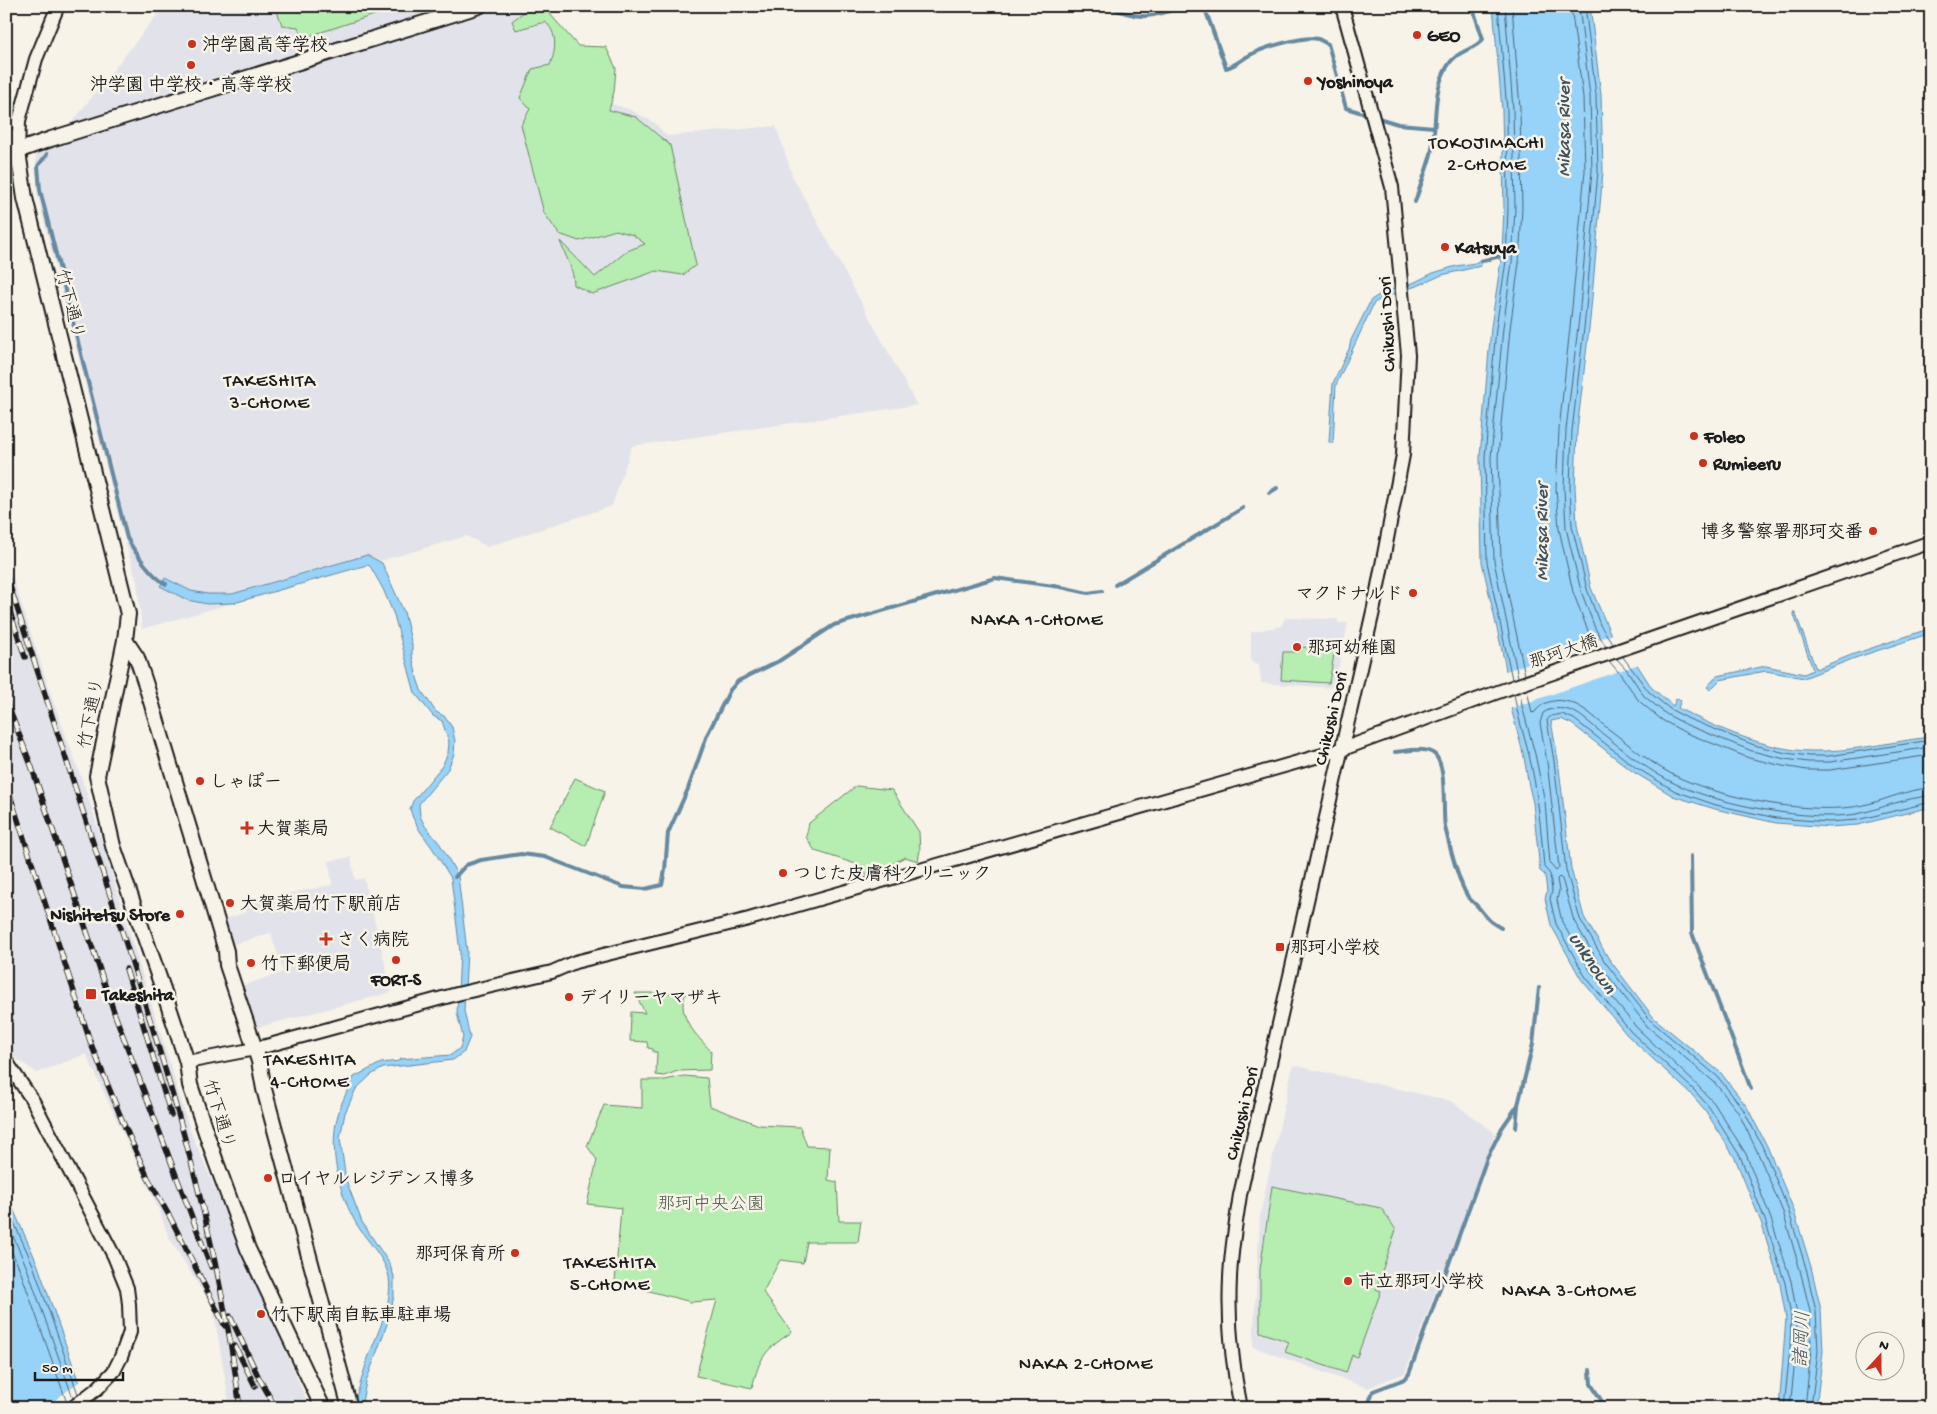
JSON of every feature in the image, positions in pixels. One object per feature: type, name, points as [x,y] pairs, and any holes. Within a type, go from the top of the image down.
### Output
[{"type":"main road","points":[[6,134],[12,154],[51,139],[479,6]]},
{"type":"main road","name":"竹下通り","points":[[12,154],[25,198],[128,614],[125,640],[97,776],[113,846],[187,1062],[190,1085],[248,1249],[323,1408]]},
{"type":"main road","points":[[125,640],[137,658],[146,685],[226,951],[227,965],[255,1049],[350,1408]]},
{"type":"street","name":"竹下通り","points":[[12,154],[33,68],[58,6]]},
{"type":"street","name":"Chikushi Dori","points":[[1241,1408],[1235,1379],[1230,1310],[1230,1278],[1240,1195],[1386,552],[1403,454],[1408,354],[1392,187],[1342,6]]},
{"type":"street","name":"那珂大橋","points":[[187,1062],[255,1049],[457,994],[552,972],[575,962],[749,919],[1340,750],[1498,692],[1931,542]]},
{"type":"street","points":[[6,1061],[34,1101],[121,1272],[130,1304],[130,1332],[114,1371],[98,1388],[72,1408]]},
{"type":"shaded area","name":"沖学園 中学校・高等学校","points":[[164,6],[456,6],[69,126]]},
{"type":"shaded area","points":[[502,6],[537,6],[606,100],[629,109],[655,123],[667,136],[776,126],[793,177],[917,405],[632,446],[612,506],[487,547],[467,536],[142,629],[137,582],[123,534],[38,197],[35,150]]},
{"type":"shaded area","points":[[6,557],[51,695],[88,796],[190,1130],[310,1408],[252,1408],[248,1401],[229,1402],[213,1308],[169,1238],[158,1208],[86,1054],[37,1073],[14,1057],[6,1047]]},
{"type":"shaded area","name":"那珂幼稚園","points":[[1285,618],[1337,619],[1339,623],[1348,623],[1334,688],[1261,683],[1259,664],[1251,662],[1251,632],[1281,626]]},
{"type":"shaded area","name":"さく病院","points":[[351,857],[355,880],[364,878],[392,992],[259,1027],[255,1025],[242,986],[283,972],[271,933],[229,946],[221,920],[247,912],[244,906],[285,894],[332,885],[329,861]]},
{"type":"shaded area","name":"市立那珂小学校","points":[[1293,1065],[1451,1101],[1495,1133],[1405,1373],[1367,1388],[1253,1347],[1260,1214]]},
{"type":"green space","points":[[275,6],[402,6],[303,38],[298,27],[282,25]]},
{"type":"green space","points":[[532,6],[543,6],[578,46],[606,47],[616,68],[614,92],[609,110],[636,117],[670,145],[696,265],[683,275],[656,271],[592,294],[574,285],[571,268],[560,241],[595,277],[627,251],[645,244],[633,235],[616,230],[579,241],[559,234],[544,213],[521,125],[530,109],[520,98],[532,69],[550,65],[554,54],[555,42],[552,31],[545,22],[516,30],[512,21]]},
{"type":"green space","points":[[1300,647],[1335,649],[1329,683],[1281,680],[1283,652],[1296,652]]},
{"type":"green space","points":[[575,778],[605,791],[586,846],[550,827]]},
{"type":"green space","points":[[856,786],[892,790],[919,832],[920,850],[918,861],[905,857],[866,875],[862,866],[815,851],[806,837],[809,823]]},
{"type":"green space","points":[[635,993],[686,993],[683,1001],[685,1017],[694,1032],[711,1051],[710,1070],[678,1071],[664,1076],[656,1075],[657,1052],[653,1052],[653,1049],[648,1048],[647,1042],[630,1041],[631,1012],[645,1013]]},
{"type":"green space","name":"那珂中央公園","points":[[684,1076],[707,1078],[710,1106],[759,1125],[800,1127],[807,1146],[830,1147],[828,1180],[837,1182],[839,1221],[861,1221],[858,1242],[807,1242],[803,1263],[780,1260],[763,1292],[792,1332],[775,1344],[765,1355],[758,1368],[752,1388],[696,1376],[717,1300],[691,1302],[615,1282],[621,1208],[587,1204],[597,1160],[587,1146],[604,1105],[642,1108],[642,1080],[665,1080]]},
{"type":"green space","points":[[1272,1186],[1381,1208],[1396,1230],[1376,1289],[1381,1291],[1357,1357],[1352,1355],[1346,1373],[1285,1352],[1289,1342],[1260,1332],[1260,1270]]},
{"type":"water","points":[[1493,6],[1590,6],[1601,95],[1603,171],[1590,320],[1577,431],[1575,487],[1577,525],[1591,588],[1611,635],[1636,663],[1652,688],[1673,706],[1676,699],[1681,700],[1678,708],[1709,723],[1761,743],[1795,750],[1826,751],[1867,747],[1931,735],[1931,807],[1858,825],[1829,827],[1776,823],[1715,809],[1673,796],[1632,771],[1572,724],[1561,719],[1551,721],[1558,760],[1571,869],[1584,917],[1609,959],[1654,1018],[1721,1073],[1747,1107],[1767,1146],[1793,1208],[1811,1267],[1821,1310],[1823,1351],[1816,1408],[1779,1408],[1786,1318],[1780,1284],[1761,1222],[1735,1158],[1705,1110],[1692,1095],[1627,1035],[1581,979],[1551,925],[1545,898],[1547,892],[1545,875],[1540,871],[1533,803],[1524,757],[1511,708],[1505,664],[1482,562],[1480,456],[1491,327],[1501,260],[1497,258],[1498,252],[1502,252],[1504,208],[1502,110]]},
{"type":"water","points":[[1482,259],[1484,262],[1481,263],[1481,266],[1442,275],[1374,303],[1336,385],[1333,444],[1329,442],[1333,383],[1349,349],[1351,340],[1371,300],[1382,293],[1415,282],[1433,273],[1475,263]]},
{"type":"water","points":[[367,555],[382,563],[404,612],[421,690],[436,712],[444,716],[452,727],[455,741],[454,754],[448,769],[419,804],[420,816],[425,826],[440,844],[458,876],[467,951],[464,1011],[470,1037],[464,1052],[453,1060],[383,1068],[371,1075],[356,1089],[345,1113],[340,1138],[346,1180],[362,1222],[389,1263],[394,1276],[394,1295],[390,1316],[366,1382],[362,1402],[364,1408],[357,1408],[355,1401],[386,1309],[390,1288],[389,1277],[384,1263],[357,1225],[341,1189],[334,1149],[334,1136],[341,1105],[354,1077],[381,1063],[399,1061],[400,1059],[451,1055],[460,1048],[463,1037],[457,1013],[460,952],[451,878],[420,831],[410,809],[413,801],[442,766],[448,753],[449,742],[442,721],[433,716],[415,693],[394,615],[383,589],[370,566],[367,565],[234,603],[207,604],[187,600],[160,586],[165,578],[191,591],[208,594],[232,594]]},
{"type":"water","points":[[1793,612],[1795,612],[1816,669],[1931,628],[1931,633],[1855,658],[1804,678],[1766,671],[1720,680],[1710,690],[1707,687],[1717,676],[1766,666],[1804,674],[1813,670]]},
{"type":"water","points":[[6,1193],[37,1263],[88,1408],[6,1408]]},
{"type":"pier","points":[[1613,634],[1639,664],[1509,709],[1503,672]]},
{"type":"pier","points":[[81,1380],[91,1408],[45,1408]]},
{"type":"waterway","points":[[1107,6],[1136,16],[1153,15],[1183,6]]},
{"type":"waterway","points":[[1204,6],[1226,68],[1256,52],[1273,46],[1294,40],[1318,39],[1328,44],[1346,108],[1369,115]]},
{"type":"waterway","points":[[1415,202],[1431,154],[1437,98],[1442,77],[1451,61],[1483,39],[1472,6]]},
{"type":"waterway","points":[[1375,117],[1398,124],[1434,127]]},
{"type":"waterway","points":[[47,154],[38,166],[40,190],[127,538],[150,570],[166,584]]},
{"type":"waterway","points":[[1481,261],[1500,256]]},
{"type":"waterway","points":[[1269,493],[1277,488]]},
{"type":"waterway","points":[[1115,585],[1243,508]]},
{"type":"waterway","points":[[455,877],[466,865],[481,860],[521,854],[545,857],[623,887],[645,889],[662,885],[668,833],[688,789],[707,735],[730,690],[738,681],[779,661],[834,625],[995,578],[1061,587],[1088,593],[1102,591]]},
{"type":"waterway","points":[[1395,752],[1425,750],[1433,753],[1438,758],[1443,776],[1445,827],[1461,883],[1469,898],[1488,919],[1501,928]]},
{"type":"waterway","points":[[1691,856],[1692,933],[1751,1089]]},
{"type":"waterway","points":[[1516,1128],[1518,1105],[1533,1044],[1539,988]]},
{"type":"waterway","points":[[1367,1408],[1373,1391],[1405,1379],[1409,1374],[1487,1158],[1502,1128],[1518,1105]]},
{"type":"waterway","points":[[1590,1370],[1591,1384],[1606,1408]]},
{"type":"railway","points":[[6,574],[151,1023],[188,1150],[218,1278],[240,1408]]},
{"type":"railway","points":[[6,600],[25,657]]},
{"type":"railway","points":[[6,701],[31,765],[115,1015],[211,1267]]},
{"type":"railway","points":[[6,783],[91,1044],[148,1178],[225,1326]]},
{"type":"railway","points":[[126,969],[171,1115]]},
{"type":"railway","points":[[230,1316],[259,1378],[276,1408]]},
{"type":"railway","points":[[235,1346],[255,1386]]},
{"type":"place","name":"GEO","points":[[1417,35]]},
{"type":"place","name":"沖学園高等学校","points":[[192,44]]},
{"type":"place","name":"沖学園 中学校・高等学校","points":[[191,65]]},
{"type":"place","name":"Yoshinoya","points":[[1308,81]]},
{"type":"place","name":"Katsuya","points":[[1445,247]]},
{"type":"place","name":"Foleo","points":[[1694,436]]},
{"type":"place","name":"Rumieeru","points":[[1703,463]]},
{"type":"place","name":"博多警察署那珂交番","points":[[1873,531]]},
{"type":"place","name":"マクドナルド","points":[[1413,593]]},
{"type":"place","name":"那珂幼稚園","points":[[1297,647]]},
{"type":"place","name":"しゃぽー","points":[[200,781]]},
{"type":"place","name":"大賀薬局","points":[[247,828]]},
{"type":"place","name":"つじた皮膚科クリニック","points":[[783,873]]},
{"type":"place","name":"大賀薬局竹下駅前店","points":[[230,903]]},
{"type":"place","name":"Nishitetsu Store","points":[[180,914]]},
{"type":"place","name":"さく病院","points":[[326,939]]},
{"type":"place","name":"那珂小学校","points":[[1280,947]]},
{"type":"place","name":"FORT-S","points":[[396,960]]},
{"type":"place","name":"竹下郵便局","points":[[251,963]]},
{"type":"place","name":"Takeshita","points":[[91,994]]},
{"type":"place","name":"デイリーヤマザキ","points":[[569,997]]},
{"type":"place","name":"ロイヤルレジデンス博多","points":[[268,1178]]},
{"type":"place","name":"那珂保育所","points":[[515,1253]]},
{"type":"place","name":"市立那珂小学校","points":[[1348,1281]]},
{"type":"place","name":"竹下駅南自転車駐車場","points":[[261,1314]]},
{"type":"district","name":"TOKOJIMACHI 2-CHOME","points":[[1487,152]]},
{"type":"district","name":"TAKESHITA 3-CHOME","points":[[270,390]]},
{"type":"district","name":"NAKA 1-CHOME","points":[[1037,618]]},
{"type":"district","name":"TAKESHITA 4-CHOME","points":[[310,1069]]},
{"type":"district","name":"TAKESHITA 5-CHOME","points":[[610,1272]]},
{"type":"district","name":"NAKA 3-CHOME","points":[[1569,1289]]},
{"type":"district","name":"NAKA 2-CHOME","points":[[1086,1362]]},
{"type":"water label","name":"Mikasa River","points":[[1562,128]]},
{"type":"water label","name":"Mikasa River","points":[[1540,532]]},
{"type":"water label","name":"unknown","points":[[1594,962]]},
{"type":"water label","name":"諸岡川","points":[[1800,1339]]}]
